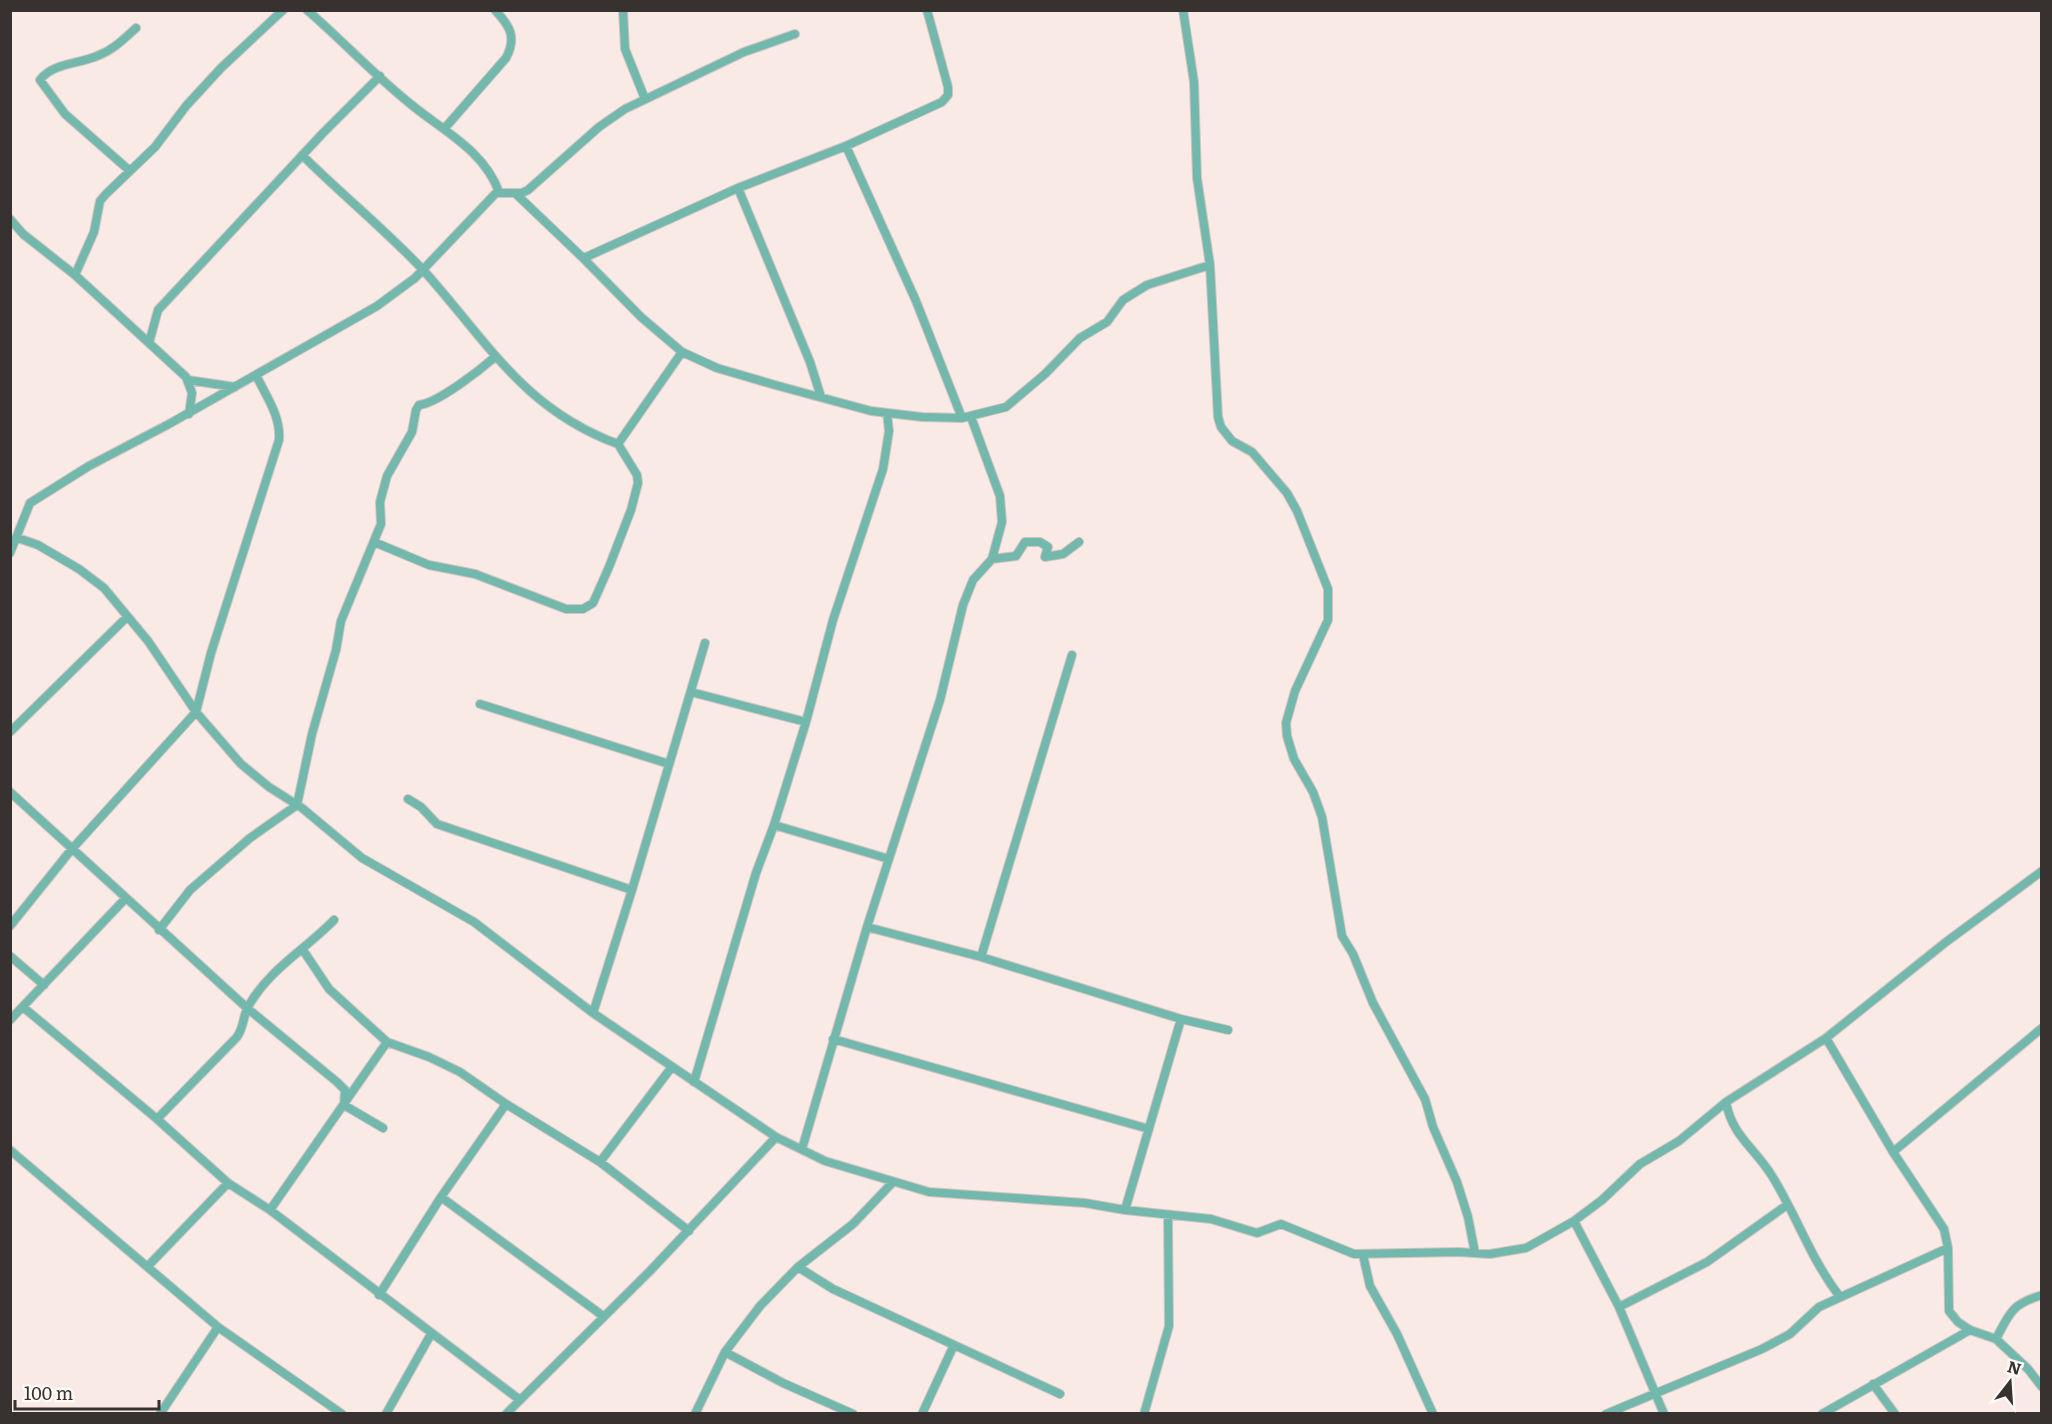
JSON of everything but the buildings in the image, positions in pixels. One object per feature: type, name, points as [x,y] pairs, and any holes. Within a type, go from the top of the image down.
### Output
[{"type":"street","points":[[75,275],[94,232],[100,201],[155,147],[186,106],[221,68],[283,10]]},
{"type":"street","points":[[307,10],[412,106],[478,157],[495,180],[499,192]]},
{"type":"street","points":[[444,129],[506,58],[511,48],[510,28],[495,10]]},
{"type":"street","points":[[623,10],[625,49],[645,99]]},
{"type":"street","points":[[584,258],[738,188],[846,146],[935,107],[945,99],[948,87],[927,10]]},
{"type":"street","points":[[1183,10],[1194,82],[1197,178],[1210,265],[1214,374],[1221,427],[1238,446],[1256,457],[1287,493],[1305,531],[1330,599],[1326,626],[1295,691],[1286,723],[1287,736],[1294,759],[1313,792],[1322,817],[1342,936],[1353,954],[1373,1003],[1425,1099],[1433,1127],[1457,1182],[1468,1217],[1475,1254]]},
{"type":"street","points":[[130,171],[65,114],[40,80],[54,69],[88,60],[114,48],[136,27]]},
{"type":"street","points":[[10,553],[18,538],[30,503],[89,466],[189,414],[377,306],[422,269],[488,200],[499,192],[515,193],[528,190],[599,127],[645,99],[744,52],[795,34]]},
{"type":"street","points":[[150,343],[158,310],[302,155],[380,76]]},
{"type":"street","points":[[802,1149],[867,927],[940,700],[963,605],[973,580],[992,559],[1002,508],[916,301],[846,146]]},
{"type":"street","points":[[302,155],[422,269],[495,357],[551,411],[586,432],[618,444]]},
{"type":"street","points":[[738,188],[810,362],[821,398]]},
{"type":"street","points":[[515,193],[584,258],[640,318],[682,352],[717,368],[821,398],[887,413],[966,418],[1006,407],[1045,374],[1080,338],[1107,322],[1123,300],[1132,293],[1147,285],[1210,265]]},
{"type":"street","points":[[10,219],[23,234],[75,275],[188,380],[192,393],[189,414]]},
{"type":"street","points":[[374,542],[429,565],[475,574],[566,609],[583,609],[593,603],[631,510],[638,483],[637,475],[620,452],[618,444],[682,352]]},
{"type":"street","points":[[159,930],[190,890],[250,838],[297,805],[312,734],[336,650],[341,621],[381,524],[380,502],[384,481],[412,432],[419,405],[429,404],[477,373],[495,357]]},
{"type":"street","points":[[10,926],[71,850],[196,712],[212,653],[279,440],[280,428],[276,414],[256,375]]},
{"type":"street","points":[[188,380],[235,387]]},
{"type":"street","points":[[694,1082],[756,873],[774,825],[806,722],[833,620],[883,469],[889,430],[887,413]]},
{"type":"street","points":[[18,538],[38,545],[79,569],[104,588],[148,641],[196,712],[241,764],[297,805],[362,858],[474,922],[592,1013],[670,1068],[776,1137],[825,1161],[892,1183],[929,1192],[1085,1203],[1211,1220],[1257,1233],[1281,1224],[1313,1236],[1340,1250],[1363,1255],[1510,1253],[1526,1248],[1574,1221],[1602,1200],[1640,1164],[1679,1141],[1726,1102],[1826,1038],[1946,942],[2042,871]]},
{"type":"street","points":[[992,559],[1016,556],[1025,542],[1040,542],[1048,548],[1045,557],[1063,554],[1079,542]]},
{"type":"street","points":[[10,732],[127,617]]},
{"type":"street","points":[[592,1013],[632,890],[705,643]]},
{"type":"street","points":[[981,957],[1072,655]]},
{"type":"street","points":[[691,692],[806,722]]},
{"type":"street","points":[[480,704],[669,764]]},
{"type":"street","points":[[10,792],[159,930],[247,1008],[337,1082],[345,1090],[344,1105]]},
{"type":"street","points":[[408,799],[421,807],[437,824],[632,890]]},
{"type":"street","points":[[774,825],[889,859]]},
{"type":"street","points":[[10,1020],[125,899]]},
{"type":"street","points":[[157,1119],[237,1037],[242,1030],[247,1008],[272,975],[285,962],[303,950],[334,920]]},
{"type":"street","points":[[867,927],[981,957],[1181,1019],[1228,1030]]},
{"type":"street","points":[[303,950],[329,989],[387,1042],[429,1057],[460,1072],[506,1104],[600,1162],[689,1231]]},
{"type":"street","points":[[10,956],[44,985]]},
{"type":"street","points":[[23,1007],[157,1119],[228,1183],[270,1210],[520,1400]]},
{"type":"street","points":[[1125,1210],[1181,1019]]},
{"type":"street","points":[[1893,1152],[2042,1028]]},
{"type":"street","points":[[1826,1038],[1893,1152],[1944,1229],[1948,1248],[1949,1311],[1958,1322],[1971,1330],[1996,1339],[2042,1386]]},
{"type":"street","points":[[834,1039],[1149,1129]]},
{"type":"street","points":[[270,1210],[387,1042]]},
{"type":"street","points":[[600,1162],[670,1068]]},
{"type":"street","points":[[1726,1102],[1732,1124],[1770,1173],[1822,1273],[1840,1297]]},
{"type":"street","points":[[379,1295],[441,1197],[506,1104]]},
{"type":"street","points":[[344,1105],[382,1128]]},
{"type":"street","points":[[512,1412],[520,1400],[689,1231],[776,1137]]},
{"type":"street","points":[[10,1150],[218,1327],[342,1413]]},
{"type":"street","points":[[148,1266],[228,1183]]},
{"type":"street","points":[[695,1413],[725,1352],[760,1306],[798,1267],[853,1224],[892,1183]]},
{"type":"street","points":[[441,1197],[603,1316]]},
{"type":"street","points":[[1619,1307],[1707,1262],[1787,1205]]},
{"type":"street","points":[[1144,1413],[1169,1326],[1168,1216]]},
{"type":"street","points":[[1574,1221],[1619,1307],[1664,1413]]},
{"type":"street","points":[[1606,1413],[1762,1349],[1790,1334],[1819,1307],[1948,1248]]},
{"type":"street","points":[[1363,1255],[1370,1286],[1396,1334],[1433,1413]]},
{"type":"street","points":[[798,1267],[833,1289],[953,1347],[1060,1394]]},
{"type":"street","points":[[1996,1339],[2013,1308],[2022,1301],[2042,1295]]},
{"type":"street","points":[[160,1413],[218,1327]]},
{"type":"street","points":[[1822,1413],[1971,1330]]},
{"type":"street","points":[[386,1413],[431,1334]]},
{"type":"street","points":[[922,1413],[953,1347]]},
{"type":"street","points":[[725,1352],[783,1383],[853,1413]]},
{"type":"street","points":[[1873,1384],[1895,1413]]}]
